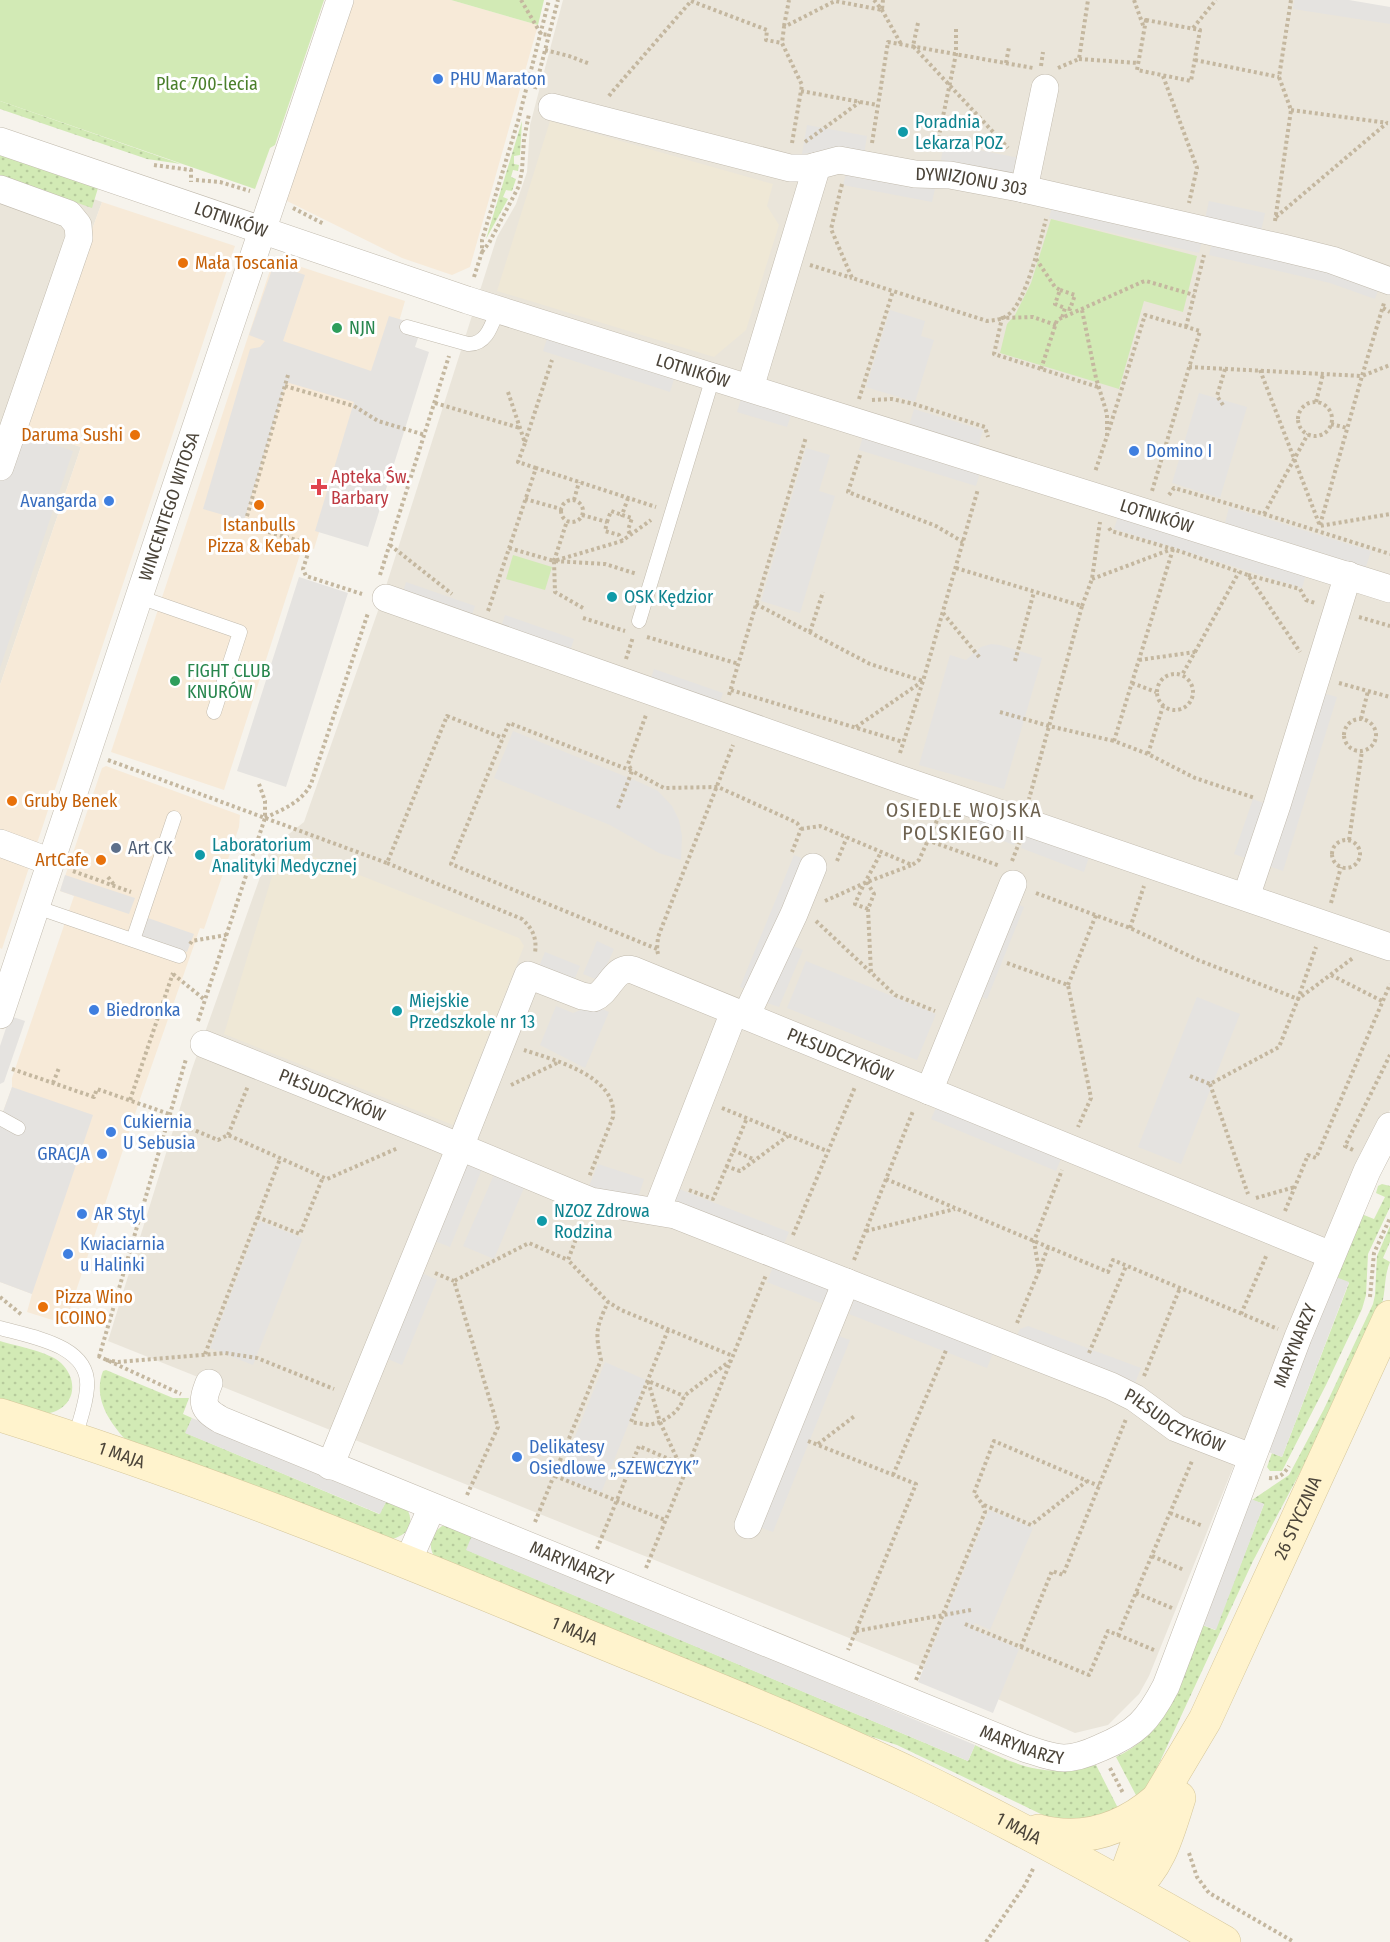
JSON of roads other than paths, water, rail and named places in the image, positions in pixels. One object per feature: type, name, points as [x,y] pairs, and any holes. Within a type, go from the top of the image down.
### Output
[{"type":"street","name":"WINCENTEGO WITOSA","points":[[0,1015],[6,978],[57,865],[87,753],[261,229],[340,0]]},
{"type":"street","points":[[1024,189],[1048,79]]},
{"type":"street","name":"DYWIZJONU 303","points":[[539,103],[600,119],[790,161],[801,170],[833,161],[858,163],[915,174],[950,175],[1053,195],[1332,260],[1388,290]]},
{"type":"street","name":"LOTNIKÓW","points":[[0,141],[467,300],[1390,589]]},
{"type":"street","points":[[750,388],[817,166]]},
{"type":"street","points":[[0,189],[69,214],[78,225],[79,238],[0,467]]},
{"type":"street","points":[[1246,897],[1348,575]]},
{"type":"street","points":[[376,595],[486,619],[655,692],[732,720],[1383,944]]},
{"type":"street","points":[[0,843],[57,865]]},
{"type":"street","points":[[657,1210],[700,1098],[740,1014],[798,911],[801,864]]},
{"type":"street","points":[[929,1091],[984,954],[1011,877]]},
{"type":"street","name":"PIŁSUDCZYKÓW","points":[[460,1147],[528,975],[582,996],[594,998],[604,991],[621,971],[627,969],[1331,1256]]},
{"type":"street","name":"PIŁSUDCZYKÓW","points":[[196,1041],[586,1199],[675,1215],[1111,1386],[1135,1398],[1176,1428],[1202,1438],[1249,1463]]},
{"type":"street","name":"MARYNARZY","points":[[206,1390],[203,1401],[207,1409],[222,1420],[330,1466],[1024,1748],[1065,1758],[1092,1752],[1122,1739],[1141,1724],[1159,1700],[1166,1686],[1298,1337],[1367,1171],[1390,1126]]},
{"type":"street","points":[[330,1466],[460,1147]]},
{"type":"street","points":[[748,1525],[846,1282]]},
{"type":"street","name":"26 STYCZNIA","points":[[1205,1720],[1176,1847],[1156,1863],[1144,1879],[1132,1889],[1128,1877],[1129,1867],[1139,1839],[1158,1799],[1205,1720],[1380,1310]]},
{"type":"street","name":"1 MAJA","points":[[0,1414],[168,1470],[408,1561],[816,1731],[918,1778],[1047,1842],[1226,1942]]},
{"type":"street","points":[[408,1561],[432,1507]]},
{"type":"street","points":[[1001,1819],[1048,1834],[1076,1835],[1115,1827],[1139,1815],[1158,1799]]},
{"type":"street","points":[[1176,1847],[1164,1876],[1171,1891],[1192,1914],[1226,1942]]},
{"type":"lane","points":[[407,327],[473,344],[481,342],[498,309]]},
{"type":"lane","points":[[637,627],[652,578],[668,511],[713,377]]},
{"type":"lane","points":[[140,597],[240,632],[214,712]]},
{"type":"lane","points":[[133,940],[174,818]]},
{"type":"lane","points":[[36,908],[179,956]]},
{"type":"lane","points":[[0,1118],[18,1128]]},
{"type":"lane","points":[[0,1328],[68,1350],[84,1368],[88,1386],[75,1438]]},
{"type":"place","name":"PHU Maraton","points":[[438,79]]},
{"type":"place","name":"Poradnia Lekarza POZ","points":[[903,132]]},
{"type":"place","name":"Mała Toscania","points":[[183,263]]},
{"type":"place","name":"NJN","points":[[337,328]]},
{"type":"place","name":"Daruma Sushi","points":[[135,435]]},
{"type":"place","name":"Domino I","points":[[1134,451]]},
{"type":"place","name":"Apteka Św. Barbary","points":[[319,487]]},
{"type":"place","name":"Avangarda","points":[[109,501]]},
{"type":"place","name":"Istanbulls Pizza & Kebab","points":[[259,505]]},
{"type":"place","name":"OSK Kędzior","points":[[612,597]]},
{"type":"place","name":"FIGHT CLUB KNURÓW","points":[[175,681]]},
{"type":"place","name":"Gruby Benek","points":[[12,801]]},
{"type":"place","name":"Art CK","points":[[116,848]]},
{"type":"place","name":"Laboratorium Analityki Medycznej","points":[[200,855]]},
{"type":"place","name":"ArtCafe","points":[[101,860]]},
{"type":"place","name":"Biedronka","points":[[94,1010]]},
{"type":"place","name":"Miejskie Przedszkole nr 13","points":[[397,1011]]},
{"type":"place","name":"Cukiernia U Sebusia","points":[[111,1132]]},
{"type":"place","name":"GRACJA","points":[[102,1154]]},
{"type":"place","name":"AR Styl","points":[[82,1214]]},
{"type":"place","name":"NZOZ Zdrowa Rodzina","points":[[542,1221]]},
{"type":"place","name":"Kwiaciarnia u Halinki","points":[[68,1254]]},
{"type":"place","name":"Pizza Wino ICOINO","points":[[43,1307]]},
{"type":"place","name":"Delikatesy Osiedlowe „SZEWCZYK”","points":[[517,1457]]},
{"type":"district","name":"OSIEDLE WOJSKA POLSKIEGO II","points":[[964,822]]},
{"type":"park label","name":"Plac 700-lecia","points":[[207,84]]}]
